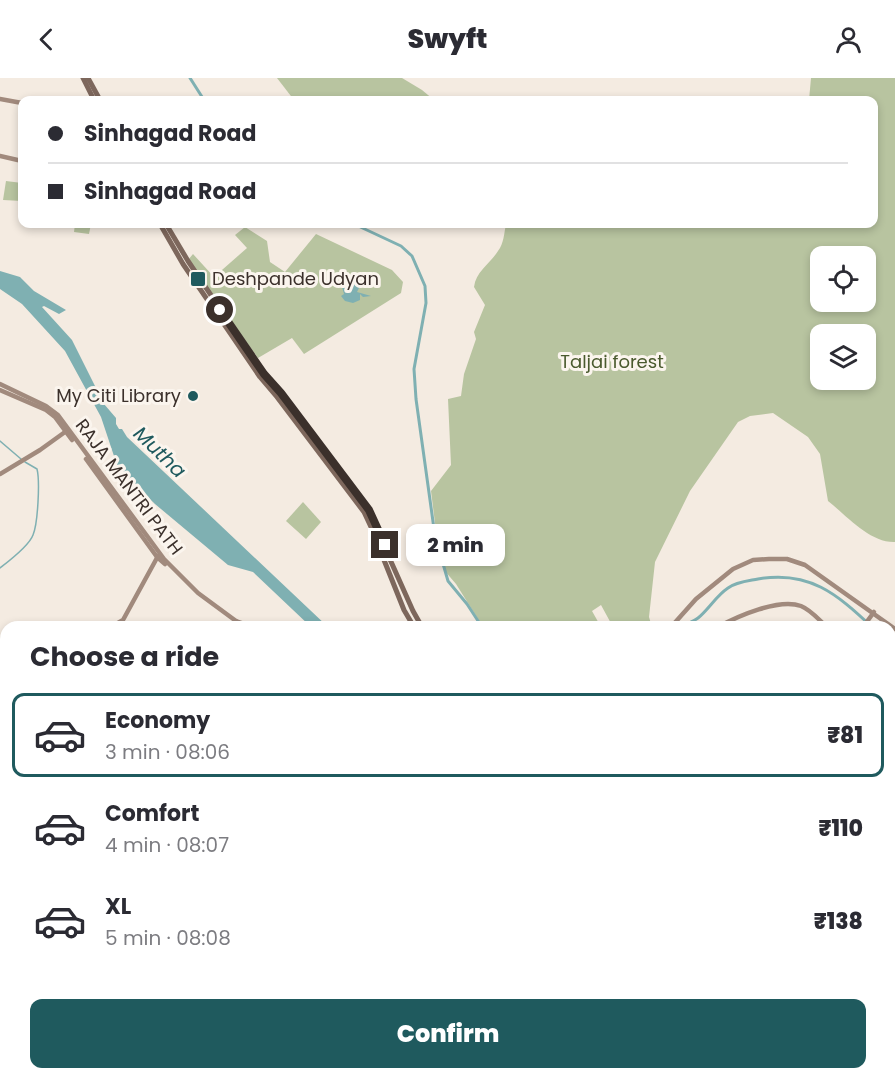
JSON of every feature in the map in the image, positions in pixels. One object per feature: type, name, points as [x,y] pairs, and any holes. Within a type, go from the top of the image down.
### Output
[{"type":"main road","points":[[82,78],[92,96]]},
{"type":"main road","points":[[88,78],[98,96]]},
{"type":"main road","points":[[162,228],[183,264],[361,508],[412,621]]},
{"type":"main road","points":[[168,228],[245,351],[369,510],[419,621]]},
{"type":"main road","points":[[379,544],[404,610],[411,621]]},
{"type":"street","points":[[0,99],[18,102]]},
{"type":"street","points":[[0,156],[18,160]]},
{"type":"street","name":"RAJA MANTRI PATH","points":[[0,384],[47,409],[66,431],[101,482],[158,556],[198,593],[236,621]]},
{"type":"street","name":"RAJA MANTRI PATH","points":[[0,390],[47,409]]},
{"type":"street","points":[[0,474],[31,456],[66,431]]},
{"type":"street","points":[[121,621],[158,556]]},
{"type":"street","points":[[676,621],[727,573],[742,563],[761,559],[787,559],[805,565],[884,621]]},
{"type":"street","points":[[731,621],[748,613],[790,604],[806,608],[820,621]]},
{"type":"street","points":[[867,621],[873,613]]},
{"type":"green space","points":[[277,78],[402,78],[429,96],[291,96]]},
{"type":"green space","name":"Taljai forest","points":[[811,78],[895,78],[895,542],[877,538],[868,533],[828,501],[820,454],[808,437],[773,413],[750,416],[738,422],[690,491],[655,562],[650,621],[610,621],[601,605],[592,611],[598,621],[479,621],[456,584],[444,570],[439,555],[431,491],[451,465],[448,399],[461,396],[464,374],[476,339],[474,332],[485,305],[474,287],[475,281],[500,248],[505,228],[878,228],[878,96],[809,96]]},
{"type":"green space","points":[[6,181],[18,182],[18,201],[3,200]]},
{"type":"green space","points":[[74,228],[90,228],[89,234],[74,232]]},
{"type":"green space","points":[[247,228],[267,241],[270,262],[285,272],[316,234],[392,270],[403,282],[401,293],[304,354],[292,338],[258,358],[188,260],[193,254],[214,277],[247,248],[235,235]]},
{"type":"green space","points":[[303,502],[321,522],[306,539],[286,521]]},
{"type":"water","points":[[0,271],[20,277],[34,291],[66,310],[59,314],[42,307],[72,340],[104,404],[116,418],[119,429],[122,429],[127,437],[322,621],[305,621],[253,572],[228,565],[155,504],[118,468],[101,417],[65,351],[22,304],[0,289]]},
{"type":"water","points":[[348,283],[361,284],[357,292],[371,296],[363,297],[360,294],[360,300],[353,303],[345,301],[341,296],[344,294],[342,287]]},
{"type":"waterway","points":[[190,78],[201,96]]},
{"type":"waterway","points":[[363,228],[401,246],[412,256],[425,286],[426,303],[414,369],[435,536],[448,581],[478,621]]},
{"type":"waterway","points":[[0,441],[21,459]]},
{"type":"waterway","points":[[0,568],[27,544],[35,529],[38,475],[37,469],[25,462]]},
{"type":"waterway","points":[[693,621],[731,586],[746,581],[776,577],[792,578],[821,587],[847,604],[865,621]]},
{"type":"place","name":"Deshpande Udyan","points":[[198,279]]},
{"type":"place","name":"My Citi Library","points":[[193,396]]},
{"type":"route","points":[[220,310],[264,374],[281,393],[369,510],[385,545]]},
{"type":"water label","name":"Mutha","points":[[160,452]]}]
